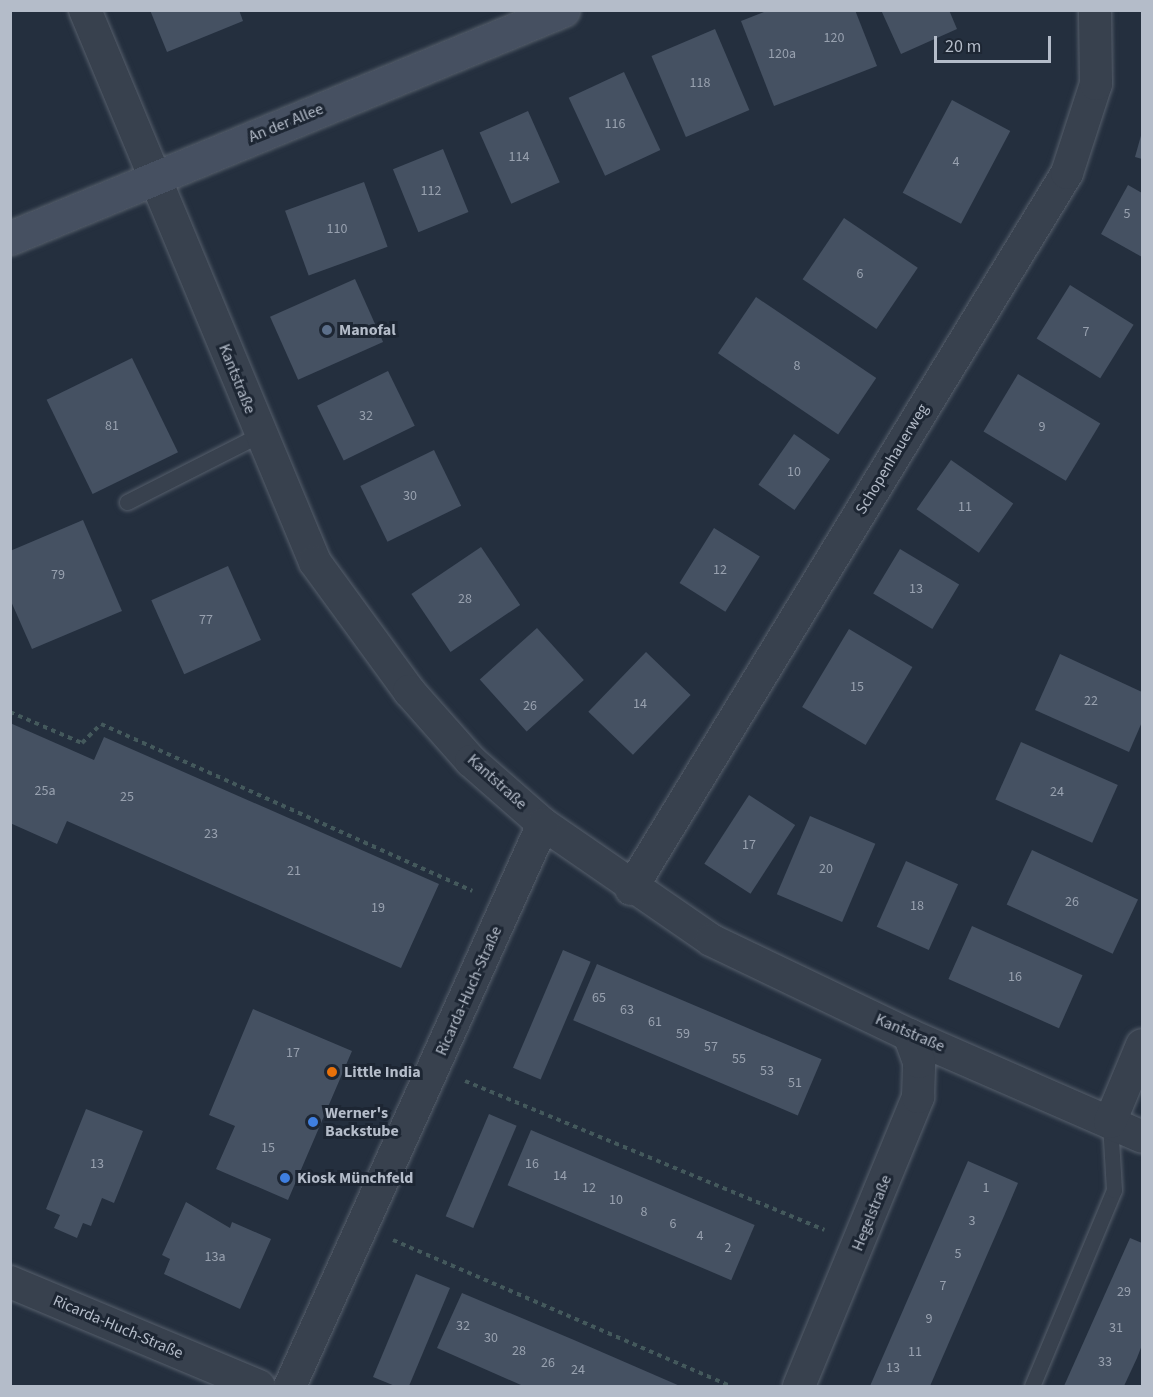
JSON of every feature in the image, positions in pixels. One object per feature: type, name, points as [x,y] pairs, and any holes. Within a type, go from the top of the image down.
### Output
[{"type":"main road","name":"An der Allee","points":[[10,238],[156,175],[563,10]]},
{"type":"street","name":"Kantstraße","points":[[85,10],[156,175],[259,435],[315,562],[351,616],[471,761],[543,825],[631,889],[711,940],[909,1035],[1143,1137]]},
{"type":"street","name":"Schopenhauerweg","points":[[631,889],[1067,173],[1096,84],[1095,10]]},
{"type":"street","name":"Ricarda-Huch-Straße","points":[[290,1386],[543,825]]},
{"type":"street","name":"Hegelstraße","points":[[799,1386],[860,1245],[918,1097],[919,1062],[909,1035]]},
{"type":"street","points":[[1110,1122],[1143,1045]]},
{"type":"street","name":"Ricarda-Huch-Straße","points":[[10,1282],[259,1386]]},
{"type":"lane","points":[[127,502],[259,435]]},
{"type":"lane","points":[[1032,1386],[1114,1190],[1110,1122]]},
{"type":"path","points":[[10,712],[82,743],[101,724],[507,906]]},
{"type":"path","points":[[434,1068],[860,1245]]},
{"type":"path","points":[[362,1227],[730,1386]]},
{"type":"building","points":[[150,10],[239,10],[243,21],[167,52]]},
{"type":"building","points":[[769,10],[855,10],[877,66],[774,106],[741,21]]},
{"type":"building","points":[[881,10],[949,10],[957,29],[901,54]]},
{"type":"building","points":[[715,29],[749,110],[686,137],[651,56]]},
{"type":"building","points":[[624,72],[660,150],[605,176],[569,98]]},
{"type":"building","points":[[952,100],[1010,131],[961,224],[903,193]]},
{"type":"building","points":[[528,111],[560,182],[511,204],[480,133]]},
{"type":"building","points":[[1142,132],[1142,159],[1135,157]]},
{"type":"building","points":[[443,149],[468,212],[418,232],[393,169]]},
{"type":"building","points":[[364,182],[388,247],[309,276],[285,211]]},
{"type":"building","points":[[1128,185],[1142,193],[1142,257],[1101,234]]},
{"type":"building","points":[[844,218],[918,268],[876,329],[803,279]]},
{"type":"building","points":[[355,279],[383,342],[298,380],[270,317]]},
{"type":"building","points":[[1070,285],[1134,325],[1100,378],[1037,338]]},
{"type":"building","points":[[756,297],[876,378],[838,434],[718,353]]},
{"type":"building","points":[[132,358],[178,452],[93,494],[47,400]]},
{"type":"building","points":[[388,371],[415,426],[344,460],[317,406]]},
{"type":"building","points":[[1018,374],[1100,423],[1066,481],[983,431]]},
{"type":"building","points":[[794,434],[830,459],[794,510],[758,485]]},
{"type":"building","points":[[434,450],[461,506],[387,542],[360,486]]},
{"type":"building","points":[[951,460],[1013,504],[979,553],[917,509]]},
{"type":"building","points":[[83,520],[122,611],[32,649],[10,599],[10,551]]},
{"type":"building","points":[[714,528],[760,557],[725,612],[680,583]]},
{"type":"building","points":[[481,547],[520,605],[451,652],[411,594]]},
{"type":"building","points":[[900,549],[959,585],[932,629],[873,594]]},
{"type":"building","points":[[228,566],[261,640],[184,674],[151,600]]},
{"type":"building","points":[[537,628],[584,680],[527,732],[480,680]]},
{"type":"building","points":[[849,629],[912,667],[866,745],[802,707]]},
{"type":"building","points":[[646,652],[691,695],[633,755],[588,712]]},
{"type":"building","points":[[1060,654],[1142,692],[1142,722],[1129,752],[1035,710]]},
{"type":"building","points":[[10,723],[94,760],[104,737],[439,884],[401,968],[67,821],[57,844],[10,823]]},
{"type":"building","points":[[1021,742],[1118,785],[1092,843],[995,800]]},
{"type":"building","points":[[749,795],[795,825],[750,894],[704,864]]},
{"type":"building","points":[[810,816],[875,844],[842,922],[777,894]]},
{"type":"building","points":[[1032,850],[1138,899],[1113,954],[1007,904]]},
{"type":"building","points":[[906,861],[958,884],[929,950],[877,927]]},
{"type":"building","points":[[972,926],[1083,975],[1059,1028],[948,979]]},
{"type":"building","points":[[563,950],[591,962],[541,1080],[513,1068]]},
{"type":"building","points":[[597,964],[822,1059],[798,1115],[573,1020]]},
{"type":"building","points":[[253,1009],[352,1051],[288,1200],[216,1169],[235,1126],[209,1115]]},
{"type":"building","points":[[86,1109],[143,1131],[114,1203],[102,1198],[91,1226],[83,1223],[77,1238],[54,1228],[60,1215],[46,1209]]},
{"type":"building","points":[[489,1114],[517,1126],[473,1228],[446,1216]]},
{"type":"building","points":[[531,1130],[755,1225],[731,1280],[508,1185]]},
{"type":"building","points":[[968,1161],[1018,1183],[930,1386],[870,1386]]},
{"type":"building","points":[[186,1202],[230,1228],[232,1222],[271,1239],[240,1309],[164,1274],[170,1259],[162,1255]]},
{"type":"building","points":[[1130,1238],[1142,1243],[1142,1345],[1137,1358],[1124,1386],[1064,1386]]},
{"type":"building","points":[[416,1274],[450,1288],[409,1386],[395,1386],[373,1377]]},
{"type":"building","points":[[462,1293],[680,1386],[521,1385],[437,1348]]},
{"type":"place","name":"Manofal","points":[[327,330]]},
{"type":"place","name":"Little India","points":[[332,1072]]},
{"type":"place","name":"Werner's Backstube","points":[[313,1122]]},
{"type":"place","name":"Kiosk Münchfeld","points":[[285,1178]]}]
